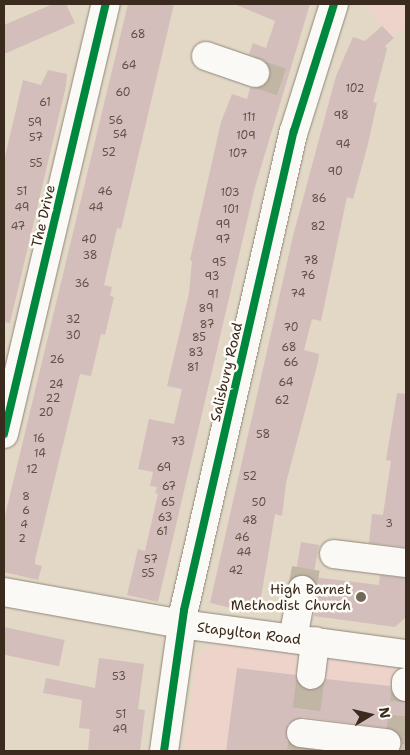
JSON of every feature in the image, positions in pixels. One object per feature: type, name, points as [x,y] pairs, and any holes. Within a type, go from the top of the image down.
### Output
[{"type":"street","name":"The Drive","points":[[4,434],[106,4]]},
{"type":"street","name":"Salisbury Road","points":[[168,749],[180,624],[294,131],[296,86],[334,4]]},
{"type":"street","points":[[206,56],[255,73]]},
{"type":"street","points":[[334,554],[406,563]]},
{"type":"street","points":[[302,590],[304,640],[311,675]]},
{"type":"street","name":"Stapylton Road","points":[[4,592],[180,624],[406,654]]},
{"type":"street","points":[[406,682],[406,687]]},
{"type":"street","points":[[300,733],[386,742]]},
{"type":"shaded area","points":[[363,4],[406,4],[406,26],[393,37]]},
{"type":"shaded area","points":[[216,644],[406,670],[406,751],[183,751],[198,654]]},
{"type":"building","points":[[53,4],[66,4],[75,23],[4,54],[4,25]]},
{"type":"building","points":[[128,4],[174,4],[121,229],[117,228],[104,285],[112,287],[110,296],[114,297],[105,335],[101,334],[91,376],[80,374],[35,560],[35,564],[42,566],[38,580],[4,572],[4,520]]},
{"type":"building","points":[[234,4],[310,4],[255,187],[158,602],[127,595],[138,549],[145,551],[158,494],[155,493],[157,487],[150,486],[153,472],[138,469],[149,419],[174,424],[182,389],[167,386],[189,293],[192,261],[190,260],[221,122],[232,94],[247,99],[250,88],[265,85],[270,78],[266,62],[249,54],[253,43],[266,48],[275,21]]},
{"type":"building","points":[[382,26],[394,38],[385,46],[387,49],[373,102],[377,103],[368,144],[353,199],[347,197],[321,321],[312,319],[304,350],[319,354],[318,362],[286,483],[282,516],[275,514],[259,609],[236,609],[210,603],[293,236],[336,76],[353,37],[365,41]]},
{"type":"building","points":[[48,70],[67,74],[66,86],[10,323],[4,322],[4,161],[23,80],[41,85]]},
{"type":"building","points":[[397,393],[406,394],[406,547],[369,543],[372,514],[383,515],[391,461],[386,460]]},
{"type":"building","name":"High Barnet Methodist Church","points":[[301,542],[319,545],[313,577],[379,585],[380,575],[406,578],[405,618],[395,627],[314,616],[316,584],[305,575],[295,577]]},
{"type":"building","points":[[4,627],[65,640],[59,666],[4,655]]},
{"type":"building","points":[[99,658],[144,664],[138,709],[145,710],[140,751],[88,751],[90,729],[79,728],[82,700],[43,693],[46,678],[95,688]]},
{"type":"building","points":[[237,668],[296,675],[301,687],[309,690],[318,689],[326,679],[390,686],[393,695],[406,703],[406,751],[399,751],[400,736],[388,728],[303,717],[288,724],[287,740],[299,748],[322,751],[226,751]]},
{"type":"tunnel","points":[[255,73],[284,83]]},
{"type":"tunnel","points":[[302,590],[306,568]]},
{"type":"tunnel","points":[[301,751],[311,675]]},
{"type":"tunnel","points":[[386,743],[399,744],[406,687]]},
{"type":"cycle path","points":[[4,434],[106,4]]},
{"type":"cycle path","points":[[164,751],[184,610],[294,131],[334,4]]},
{"type":"place","name":"High Barnet Methodist Church","points":[[361,597]]}]
